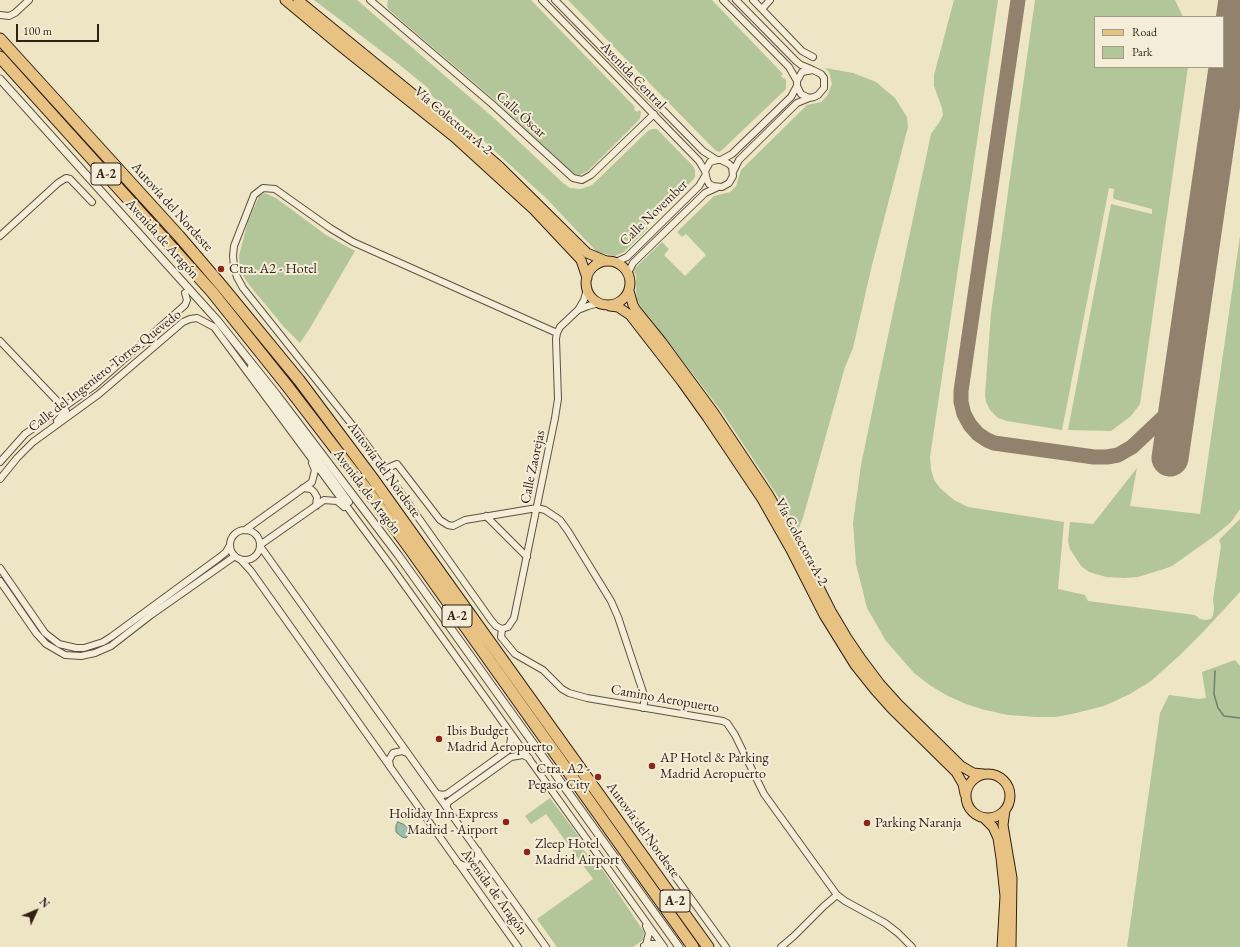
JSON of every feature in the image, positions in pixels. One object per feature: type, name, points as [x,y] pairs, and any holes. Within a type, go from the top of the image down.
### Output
[{"type":"highway","name":"Autovía del Nordeste","points":[[0,39],[184,241],[299,380],[373,479],[708,947]]},
{"type":"highway","name":"Autovía del Nordeste","points":[[0,56],[212,292],[288,387],[410,549],[693,947]]},
{"type":"highway","points":[[642,855],[715,947]]},
{"type":"main road","name":"Vía Colectora A-2","points":[[286,0],[339,45],[454,137],[534,210],[581,260],[586,278]]},
{"type":"main road","name":"Vía Colectora A-2","points":[[298,0],[458,130],[493,161],[587,253],[606,261]]},
{"type":"main road","points":[[606,261],[616,262],[625,268],[631,285],[630,291],[622,301],[610,306],[599,303],[589,295],[586,278],[596,264],[606,261]]},
{"type":"main road","name":"Vía Colectora A-2","points":[[630,291],[631,300],[636,310],[661,341],[714,413],[768,494],[798,546],[847,638],[862,660],[880,684],[898,704],[961,766],[973,773],[983,774]]},
{"type":"main road","name":"Vía Colectora A-2","points":[[610,306],[618,307],[630,315],[686,388],[762,499],[784,536],[824,615],[855,665],[892,709],[956,772],[963,784],[965,794]]},
{"type":"main road","points":[[983,774],[996,775],[1008,786],[1010,796],[1008,806],[994,818],[984,818],[975,815],[968,808],[965,799],[965,794],[970,782],[974,778],[983,774]]},
{"type":"main road","points":[[1005,810],[1003,825],[1012,878],[1010,947]]},
{"type":"main road","points":[[984,818],[992,827],[998,838],[1001,858],[1005,896],[1002,947]]},
{"type":"street","points":[[0,15],[9,16],[15,13],[29,0]]},
{"type":"street","name":"Avenida Central","points":[[542,0],[699,161],[705,174]]},
{"type":"street","name":"Avenida Central","points":[[555,0],[703,151],[719,160]]},
{"type":"street","points":[[723,0],[789,68],[801,94],[809,98]]},
{"type":"street","points":[[736,0],[796,61],[801,65],[813,70],[821,74],[825,83],[822,92],[797,103],[739,160],[733,172],[732,180],[729,183],[718,188],[710,184],[705,174],[710,162],[732,154],[791,97],[802,72],[813,70]]},
{"type":"street","points":[[753,0],[802,51],[813,57]]},
{"type":"street","points":[[762,9],[770,0]]},
{"type":"street","name":"Calle Óscar","points":[[374,1],[492,104],[573,178],[582,180],[591,175],[654,114]]},
{"type":"street","name":"Avenida de Aragón","points":[[0,79],[218,320],[277,395],[399,556],[679,947]]},
{"type":"street","points":[[719,160],[729,164],[733,172]]},
{"type":"street","name":"Calle November","points":[[616,262],[627,257],[699,186],[705,174]]},
{"type":"street","points":[[0,236],[58,183],[66,178],[70,179],[92,202]]},
{"type":"street","points":[[502,629],[496,626],[491,620],[358,432],[252,300],[237,277],[233,256],[234,246],[254,195],[263,188],[269,187],[275,189],[330,228],[353,242],[557,333],[560,327],[578,310],[584,300],[587,289]]},
{"type":"street","name":"Calle November","points":[[628,273],[633,263],[703,195],[718,188]]},
{"type":"street","name":"Calle del Ingeniero Torres Quevedo","points":[[0,462],[25,434],[94,386],[185,305],[187,300],[186,294]]},
{"type":"street","points":[[578,310],[599,303]]},
{"type":"street","name":"Calle del Ingeniero Torres Quevedo","points":[[0,478],[33,442],[99,394],[183,322],[197,318],[214,327],[307,453]]},
{"type":"street","points":[[218,320],[272,398],[334,480],[388,562]]},
{"type":"street","name":"Calle Zaorejas","points":[[502,629],[508,628],[514,618],[557,408],[557,333]]},
{"type":"street","points":[[0,341],[66,411],[50,429]]},
{"type":"street","points":[[0,568],[44,633],[59,644],[76,648],[84,648],[103,642],[220,557],[226,552],[234,534],[241,530],[245,530],[312,482],[315,470],[307,453]]},
{"type":"street","points":[[307,453],[388,562],[664,947]]},
{"type":"street","points":[[385,470],[397,464],[440,520],[448,525],[453,526],[465,520],[537,508],[545,510],[560,520],[606,592],[618,617],[645,698],[643,708]]},
{"type":"street","points":[[303,488],[311,489],[314,492],[317,497],[316,506]]},
{"type":"street","points":[[230,545],[232,553],[238,557],[244,560],[253,557],[260,545],[324,500],[336,501],[342,504],[364,529]]},
{"type":"street","points":[[486,516],[527,557]]},
{"type":"street","points":[[245,530],[254,533],[257,536],[260,545]]},
{"type":"street","name":"Avenida de Aragón","points":[[260,545],[546,947]]},
{"type":"street","points":[[0,581],[36,634],[46,644],[65,655],[81,656],[95,653],[111,646],[151,616],[238,557]]},
{"type":"street","name":"Avenida de Aragón","points":[[238,557],[255,578],[391,767],[518,947]]},
{"type":"street","name":"Camino Aeropuerto","points":[[502,629],[501,637],[515,654],[543,670],[562,689],[569,693],[587,698],[723,721],[727,723],[732,727],[764,794],[837,895],[845,901],[869,913],[898,933],[912,947]]},
{"type":"street","points":[[438,794],[447,794],[507,751],[510,746],[511,737],[507,727]]},
{"type":"street","points":[[391,767],[389,760],[393,753],[402,751],[407,753]]},
{"type":"street","points":[[448,808],[447,803],[511,757],[523,755],[529,758]]},
{"type":"street","points":[[617,796],[726,947]]},
{"type":"street","points":[[456,861],[462,865],[469,866],[475,862],[478,857],[478,851]]},
{"type":"street","points":[[781,947],[837,895]]},
{"type":"street","points":[[644,918],[649,934],[644,946]]},
{"type":"street","points":[[644,946],[655,944],[659,947]]},
{"type":"green space","points":[[314,0],[357,0],[495,119],[570,188],[581,189],[592,185],[648,131],[652,129],[657,129],[693,166],[695,170],[695,177],[646,226],[648,228],[624,252],[615,256],[597,252],[547,199],[432,96],[428,88]]},
{"type":"green space","points":[[388,0],[531,0],[635,107],[634,109],[637,112],[639,110],[641,112],[640,119],[588,171],[580,175],[574,174],[498,103],[389,10],[387,6]]},
{"type":"green space","points":[[568,0],[712,0],[783,74],[781,76],[786,80],[786,89],[719,152],[715,150]]},
{"type":"green space","points":[[954,0],[998,0],[930,457],[934,480],[941,489],[954,500],[968,507],[1064,522],[1058,589],[1085,595],[1088,601],[1195,615],[1200,619],[1206,620],[1211,619],[1213,615],[1213,599],[1221,546],[1219,540],[1240,519],[1240,592],[1204,631],[1151,681],[1130,694],[1104,706],[1055,717],[1008,715],[985,710],[948,696],[931,686],[914,673],[886,641],[867,608],[856,564],[853,523],[861,465],[931,134],[943,115],[934,86],[934,75]]},
{"type":"green space","points":[[1035,0],[1175,0],[1183,16],[1094,16],[1094,68],[1188,68],[1140,404],[1131,416],[1111,431],[1068,430],[1111,204],[1152,214],[1152,209],[1114,199],[1114,189],[1109,188],[1062,430],[1007,421],[998,418],[990,410],[986,402],[985,395],[991,313]]},
{"type":"green space","points":[[825,68],[853,73],[876,82],[895,98],[907,117],[908,127],[872,265],[853,348],[845,367],[803,518],[798,530],[779,498],[722,412],[640,305],[637,300],[636,276],[634,271],[635,268],[662,242],[669,249],[664,255],[685,276],[706,255],[686,234],[682,237],[677,232],[714,196],[730,192],[736,186],[741,170],[807,105],[821,102],[827,96],[832,84],[829,72]]},
{"type":"green space","points":[[265,193],[276,198],[326,235],[355,251],[300,343],[284,327],[250,286],[240,271],[239,256],[248,221],[259,196]]},
{"type":"green space","points":[[1240,236],[1240,509],[1231,522],[1213,537],[1172,566],[1138,577],[1125,578],[1106,577],[1089,572],[1081,566],[1070,549],[1068,541],[1070,522],[1093,524],[1137,468],[1130,506],[1200,514]]},
{"type":"green space","points":[[1235,660],[1240,666],[1240,947],[1127,947],[1160,713],[1169,695],[1199,699],[1206,698],[1202,672]]},
{"type":"green space","points":[[550,798],[580,838],[578,842],[598,869],[602,869],[644,932],[643,940],[633,947],[557,947],[537,919],[593,879],[546,814],[531,824],[525,816]]},
{"type":"shaded area","points":[[398,822],[407,827],[409,834],[406,838],[402,837],[396,832],[396,825]]},
{"type":"waterway","points":[[1215,671],[1214,694],[1218,708],[1224,716],[1240,718]]},
{"type":"taxiway","points":[[1018,0],[961,391],[961,402],[964,414],[970,425],[978,434],[994,443],[1094,457],[1107,457],[1118,455],[1132,447],[1168,413],[1176,401],[1181,383]]},
{"type":"runway","points":[[1170,458],[1237,0]]},
{"type":"place","name":"Ctra. A2 - Hotel","points":[[221,269]]},
{"type":"place","name":"Ibis Budget Madrid Aeropuerto","points":[[439,739]]},
{"type":"place","name":"AP Hotel & Parking Madrid Aeropuerto","points":[[652,766]]},
{"type":"place","name":"Ctra. A2 - Pegaso City","points":[[598,777]]},
{"type":"place","name":"Holiday Inn Express Madrid - Airport","points":[[506,822]]},
{"type":"place","name":"Parking Naranja","points":[[867,823]]},
{"type":"place","name":"Zleep Hotel Madrid Airport","points":[[527,852]]}]
